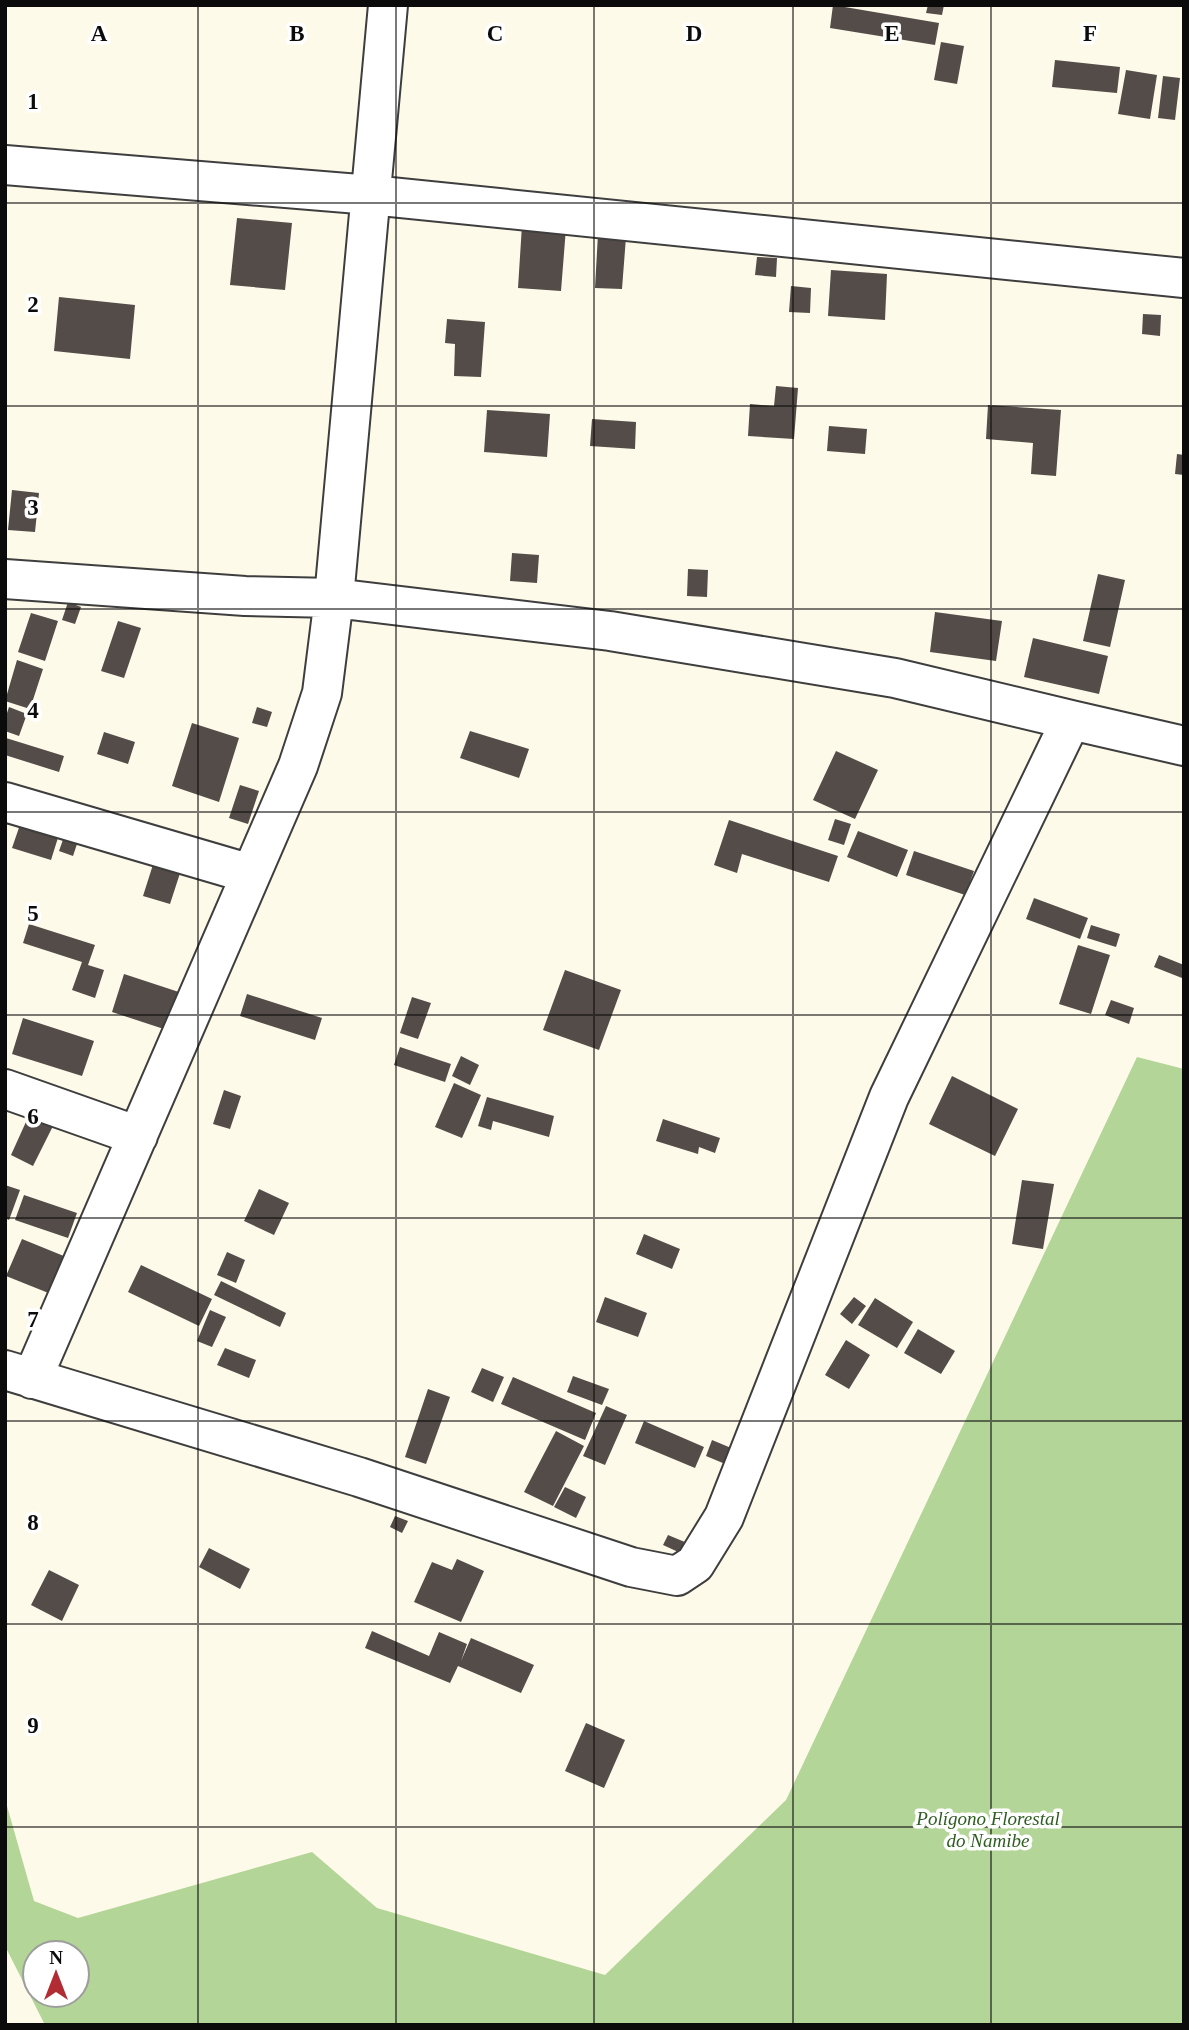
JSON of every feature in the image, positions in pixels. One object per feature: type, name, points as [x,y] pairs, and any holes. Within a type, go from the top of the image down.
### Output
[{"type":"street","points":[[388,5],[334,598],[322,693],[298,766],[138,1136],[19,1374],[359,1477],[631,1567],[677,1576],[695,1564],[724,1517],[889,1097],[1071,720]]},
{"type":"street","points":[[5,165],[371,195],[1184,278]]},
{"type":"street","points":[[5,579],[245,596],[334,598],[651,638],[895,678],[1184,746]]},
{"type":"street","points":[[5,802],[251,874]]},
{"type":"street","points":[[5,1089],[138,1136]]},
{"type":"green space","name":"Polígono Florestal do Namibe","points":[[1137,1057],[1184,1069],[1184,2025],[45,2025],[37,2009],[91,2009],[91,1939],[21,1939],[21,1978],[5,1946],[5,1799],[34,1901],[78,1918],[312,1852],[377,1908],[605,1975],[786,1800]]},
{"type":"building","points":[[833,5],[939,23],[935,45],[830,28]]},
{"type":"building","points":[[928,5],[944,5],[942,15],[926,13]]},
{"type":"building","points":[[941,42],[964,46],[957,84],[934,80]]},
{"type":"building","points":[[1055,60],[1120,67],[1117,93],[1052,87]]},
{"type":"building","points":[[1126,70],[1157,75],[1150,119],[1118,114]]},
{"type":"building","points":[[1163,76],[1180,78],[1175,120],[1158,118]]},
{"type":"building","points":[[237,218],[292,223],[285,290],[230,285]]},
{"type":"building","points":[[522,225],[566,228],[561,291],[518,288]]},
{"type":"building","points":[[598,234],[626,237],[622,289],[595,288]]},
{"type":"building","points":[[757,257],[777,258],[776,277],[755,275]]},
{"type":"building","points":[[831,270],[887,274],[885,320],[828,316]]},
{"type":"building","points":[[791,286],[811,288],[810,313],[789,312]]},
{"type":"building","points":[[59,297],[135,305],[130,359],[54,351]]},
{"type":"building","points":[[1143,314],[1161,315],[1160,336],[1142,334]]},
{"type":"building","points":[[447,319],[485,322],[481,377],[454,376],[455,344],[445,343]]},
{"type":"building","points":[[776,386],[798,388],[794,439],[748,436],[750,404],[774,406]]},
{"type":"building","points":[[988,405],[1061,410],[1056,476],[1031,474],[1033,443],[986,439]]},
{"type":"building","points":[[487,410],[550,414],[547,457],[484,452]]},
{"type":"building","points":[[592,419],[636,422],[635,449],[590,446]]},
{"type":"building","points":[[829,426],[867,429],[865,454],[827,451]]},
{"type":"building","points":[[1177,454],[1184,455],[1184,475],[1175,474]]},
{"type":"building","points":[[12,490],[39,493],[35,532],[8,530]]},
{"type":"building","points":[[512,553],[539,555],[537,583],[510,581]]},
{"type":"building","points":[[688,569],[708,570],[707,597],[687,596]]},
{"type":"building","points":[[1098,574],[1125,580],[1110,647],[1083,641]]},
{"type":"building","points":[[68,602],[81,607],[75,624],[62,620]]},
{"type":"building","points":[[935,612],[1002,621],[996,661],[930,652]]},
{"type":"building","points":[[31,613],[58,621],[45,661],[18,652]]},
{"type":"building","points":[[118,621],[141,628],[124,678],[101,671]]},
{"type":"building","points":[[1033,638],[1108,656],[1099,694],[1024,677]]},
{"type":"building","points":[[17,660],[43,669],[30,709],[5,701]]},
{"type":"building","points":[[9,707],[27,714],[19,736],[5,731]]},
{"type":"building","points":[[257,707],[272,712],[267,727],[252,723]]},
{"type":"building","points":[[192,723],[239,738],[219,802],[172,786]]},
{"type":"building","points":[[470,731],[529,749],[519,778],[460,758]]},
{"type":"building","points":[[104,732],[135,742],[128,764],[97,754]]},
{"type":"building","points":[[6,738],[64,756],[59,772],[5,755]]},
{"type":"building","points":[[836,751],[878,770],[855,819],[813,800]]},
{"type":"building","points":[[240,785],[259,791],[248,824],[229,818]]},
{"type":"building","points":[[24,813],[62,825],[51,860],[12,848]]},
{"type":"building","points":[[835,819],[851,824],[844,845],[828,840]]},
{"type":"building","points":[[729,820],[838,856],[829,882],[742,854],[737,873],[714,865]]},
{"type":"building","points":[[66,831],[80,835],[73,856],[59,851]]},
{"type":"building","points":[[858,831],[908,850],[897,877],[847,857]]},
{"type":"building","points":[[914,851],[974,871],[965,895],[906,875]]},
{"type":"building","points":[[157,852],[184,861],[170,904],[143,896]]},
{"type":"building","points":[[1034,898],[1088,918],[1080,939],[1026,919]]},
{"type":"building","points":[[29,924],[95,945],[88,965],[104,970],[95,998],[72,990],[82,962],[23,943]]},
{"type":"building","points":[[1091,925],[1120,934],[1116,947],[1087,938]]},
{"type":"building","points":[[1078,945],[1110,955],[1091,1014],[1059,1004]]},
{"type":"building","points":[[1159,955],[1184,965],[1182,978],[1154,967]]},
{"type":"building","points":[[565,970],[621,990],[599,1050],[543,1030]]},
{"type":"building","points":[[124,974],[188,995],[176,1033],[112,1012]]},
{"type":"building","points":[[247,994],[322,1018],[315,1040],[240,1016]]},
{"type":"building","points":[[412,997],[431,1003],[418,1039],[400,1033]]},
{"type":"building","points":[[1111,1000],[1134,1008],[1129,1024],[1105,1015]]},
{"type":"building","points":[[23,1018],[94,1041],[82,1076],[12,1054]]},
{"type":"building","points":[[400,1047],[451,1064],[445,1082],[394,1065]]},
{"type":"building","points":[[461,1056],[479,1065],[470,1085],[452,1076]]},
{"type":"building","points":[[952,1076],[1018,1109],[995,1156],[929,1124]]},
{"type":"building","points":[[454,1083],[481,1095],[462,1138],[435,1127]]},
{"type":"building","points":[[224,1090],[241,1096],[230,1129],[213,1124]]},
{"type":"building","points":[[487,1097],[554,1116],[549,1137],[493,1121],[491,1130],[478,1126]]},
{"type":"building","points":[[30,1113],[54,1124],[33,1166],[11,1155]]},
{"type":"building","points":[[663,1119],[720,1138],[715,1153],[699,1147],[698,1154],[656,1141]]},
{"type":"building","points":[[1022,1180],[1054,1184],[1043,1249],[1012,1244]]},
{"type":"building","points":[[5,1185],[20,1190],[9,1220],[5,1218]]},
{"type":"building","points":[[259,1189],[289,1203],[274,1235],[244,1221]]},
{"type":"building","points":[[24,1195],[77,1213],[68,1238],[15,1220]]},
{"type":"building","points":[[644,1234],[680,1249],[672,1269],[636,1254]]},
{"type":"building","points":[[22,1239],[76,1261],[61,1298],[6,1276]]},
{"type":"building","points":[[227,1252],[245,1260],[236,1283],[217,1275]]},
{"type":"building","points":[[141,1265],[212,1299],[199,1326],[128,1292]]},
{"type":"building","points":[[221,1281],[286,1313],[280,1327],[214,1295]]},
{"type":"building","points":[[605,1297],[647,1313],[638,1337],[596,1322]]},
{"type":"building","points":[[854,1297],[866,1306],[852,1324],[840,1314]]},
{"type":"building","points":[[875,1298],[913,1322],[897,1348],[858,1325]]},
{"type":"building","points":[[210,1310],[226,1317],[212,1347],[197,1341]]},
{"type":"building","points":[[918,1329],[955,1351],[941,1374],[904,1353]]},
{"type":"building","points":[[846,1340],[870,1355],[849,1389],[825,1375]]},
{"type":"building","points":[[225,1348],[256,1360],[249,1378],[217,1365]]},
{"type":"building","points":[[482,1368],[504,1377],[493,1402],[471,1392]]},
{"type":"building","points":[[573,1376],[609,1389],[602,1405],[567,1392]]},
{"type":"building","points":[[513,1377],[596,1413],[585,1440],[501,1404]]},
{"type":"building","points":[[428,1389],[450,1397],[426,1464],[405,1457]]},
{"type":"building","points":[[606,1406],[627,1415],[605,1465],[583,1456]]},
{"type":"building","points":[[644,1421],[704,1447],[695,1468],[635,1443]]},
{"type":"building","points":[[556,1431],[584,1446],[553,1506],[524,1492]]},
{"type":"building","points":[[712,1440],[736,1450],[730,1466],[706,1456]]},
{"type":"building","points":[[565,1487],[586,1497],[576,1518],[554,1507]]},
{"type":"building","points":[[395,1516],[408,1521],[402,1533],[390,1527]]},
{"type":"building","points":[[668,1535],[692,1545],[687,1556],[663,1545]]},
{"type":"building","points":[[209,1548],[250,1569],[240,1589],[199,1567]]},
{"type":"building","points":[[457,1559],[484,1571],[461,1622],[414,1602],[432,1562],[452,1570]]},
{"type":"building","points":[[49,1570],[79,1585],[62,1621],[31,1605]]},
{"type":"building","points":[[372,1631],[429,1656],[439,1632],[467,1644],[461,1661],[471,1638],[534,1665],[521,1693],[458,1666],[450,1683],[365,1648]]},
{"type":"building","points":[[586,1723],[625,1740],[604,1788],[565,1771]]}]
